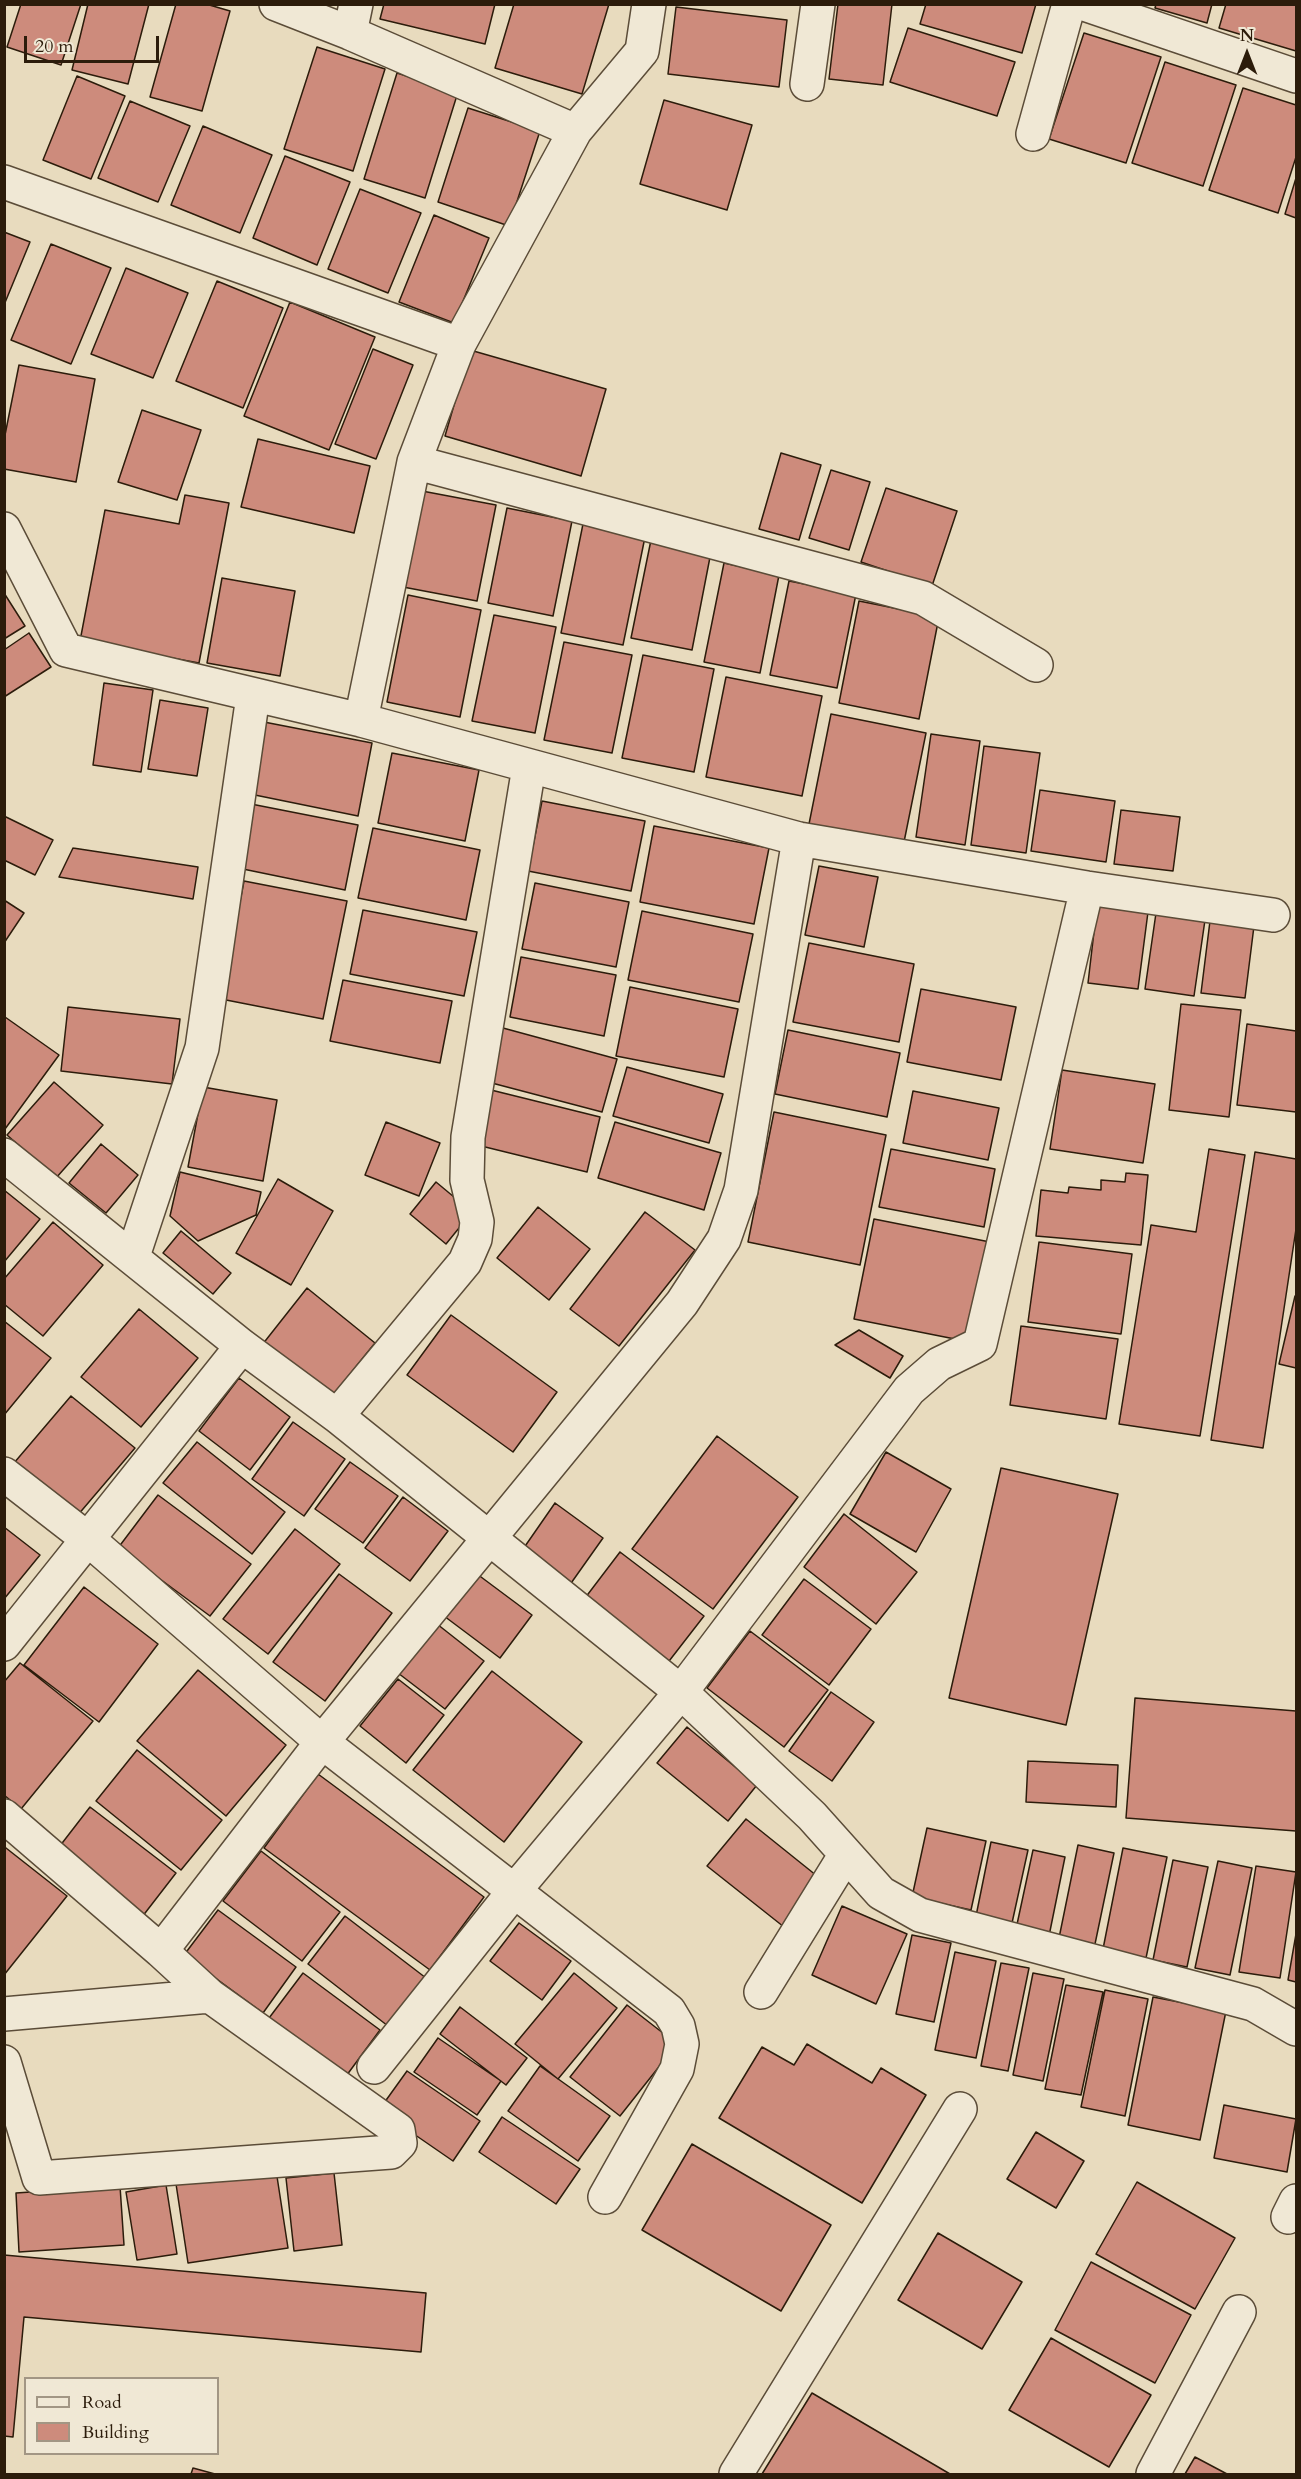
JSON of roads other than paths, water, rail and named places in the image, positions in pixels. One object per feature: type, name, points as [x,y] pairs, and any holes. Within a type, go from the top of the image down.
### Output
[{"type":"street","points":[[276,4],[353,19],[575,131]]},
{"type":"street","points":[[361,720],[414,462],[459,344],[575,131],[642,51],[650,4]]},
{"type":"street","points":[[807,84],[818,4]]},
{"type":"street","points":[[1033,134],[1069,4]]},
{"type":"street","points":[[1084,4],[1296,76]]},
{"type":"street","points":[[4,182],[459,344]]},
{"type":"street","points":[[414,462],[923,598],[1036,665]]},
{"type":"street","points":[[4,529],[66,650],[361,720],[799,839],[1087,888],[1273,915]]},
{"type":"street","points":[[133,1256],[202,1048],[253,696]]},
{"type":"street","points":[[337,1416],[465,1262],[475,1239],[477,1222],[467,1180],[468,1137],[529,767]]},
{"type":"street","points":[[161,1951],[322,1742],[490,1540],[682,1303],[724,1239],[741,1190],[799,839]]},
{"type":"street","points":[[374,2067],[515,1890],[681,1692],[909,1390],[939,1364],[980,1344],[1087,888]]},
{"type":"street","points":[[4,1155],[133,1256],[242,1346],[337,1416],[681,1692],[812,1816],[881,1893],[920,1915],[1253,2004],[1296,2029]]},
{"type":"street","points":[[4,1644],[242,1346]]},
{"type":"street","points":[[4,1474],[89,1540],[322,1742],[669,2011],[678,2026],[682,2044],[677,2069],[605,2197]]},
{"type":"street","points":[[4,1816],[210,1996],[398,2130],[400,2143],[391,2152],[39,2178],[4,2062]]},
{"type":"street","points":[[761,1992],[846,1854]]},
{"type":"street","points":[[4,2014],[210,1996]]},
{"type":"street","points":[[736,2475],[960,2109]]},
{"type":"street","points":[[1153,2475],[1239,2312]]}]
